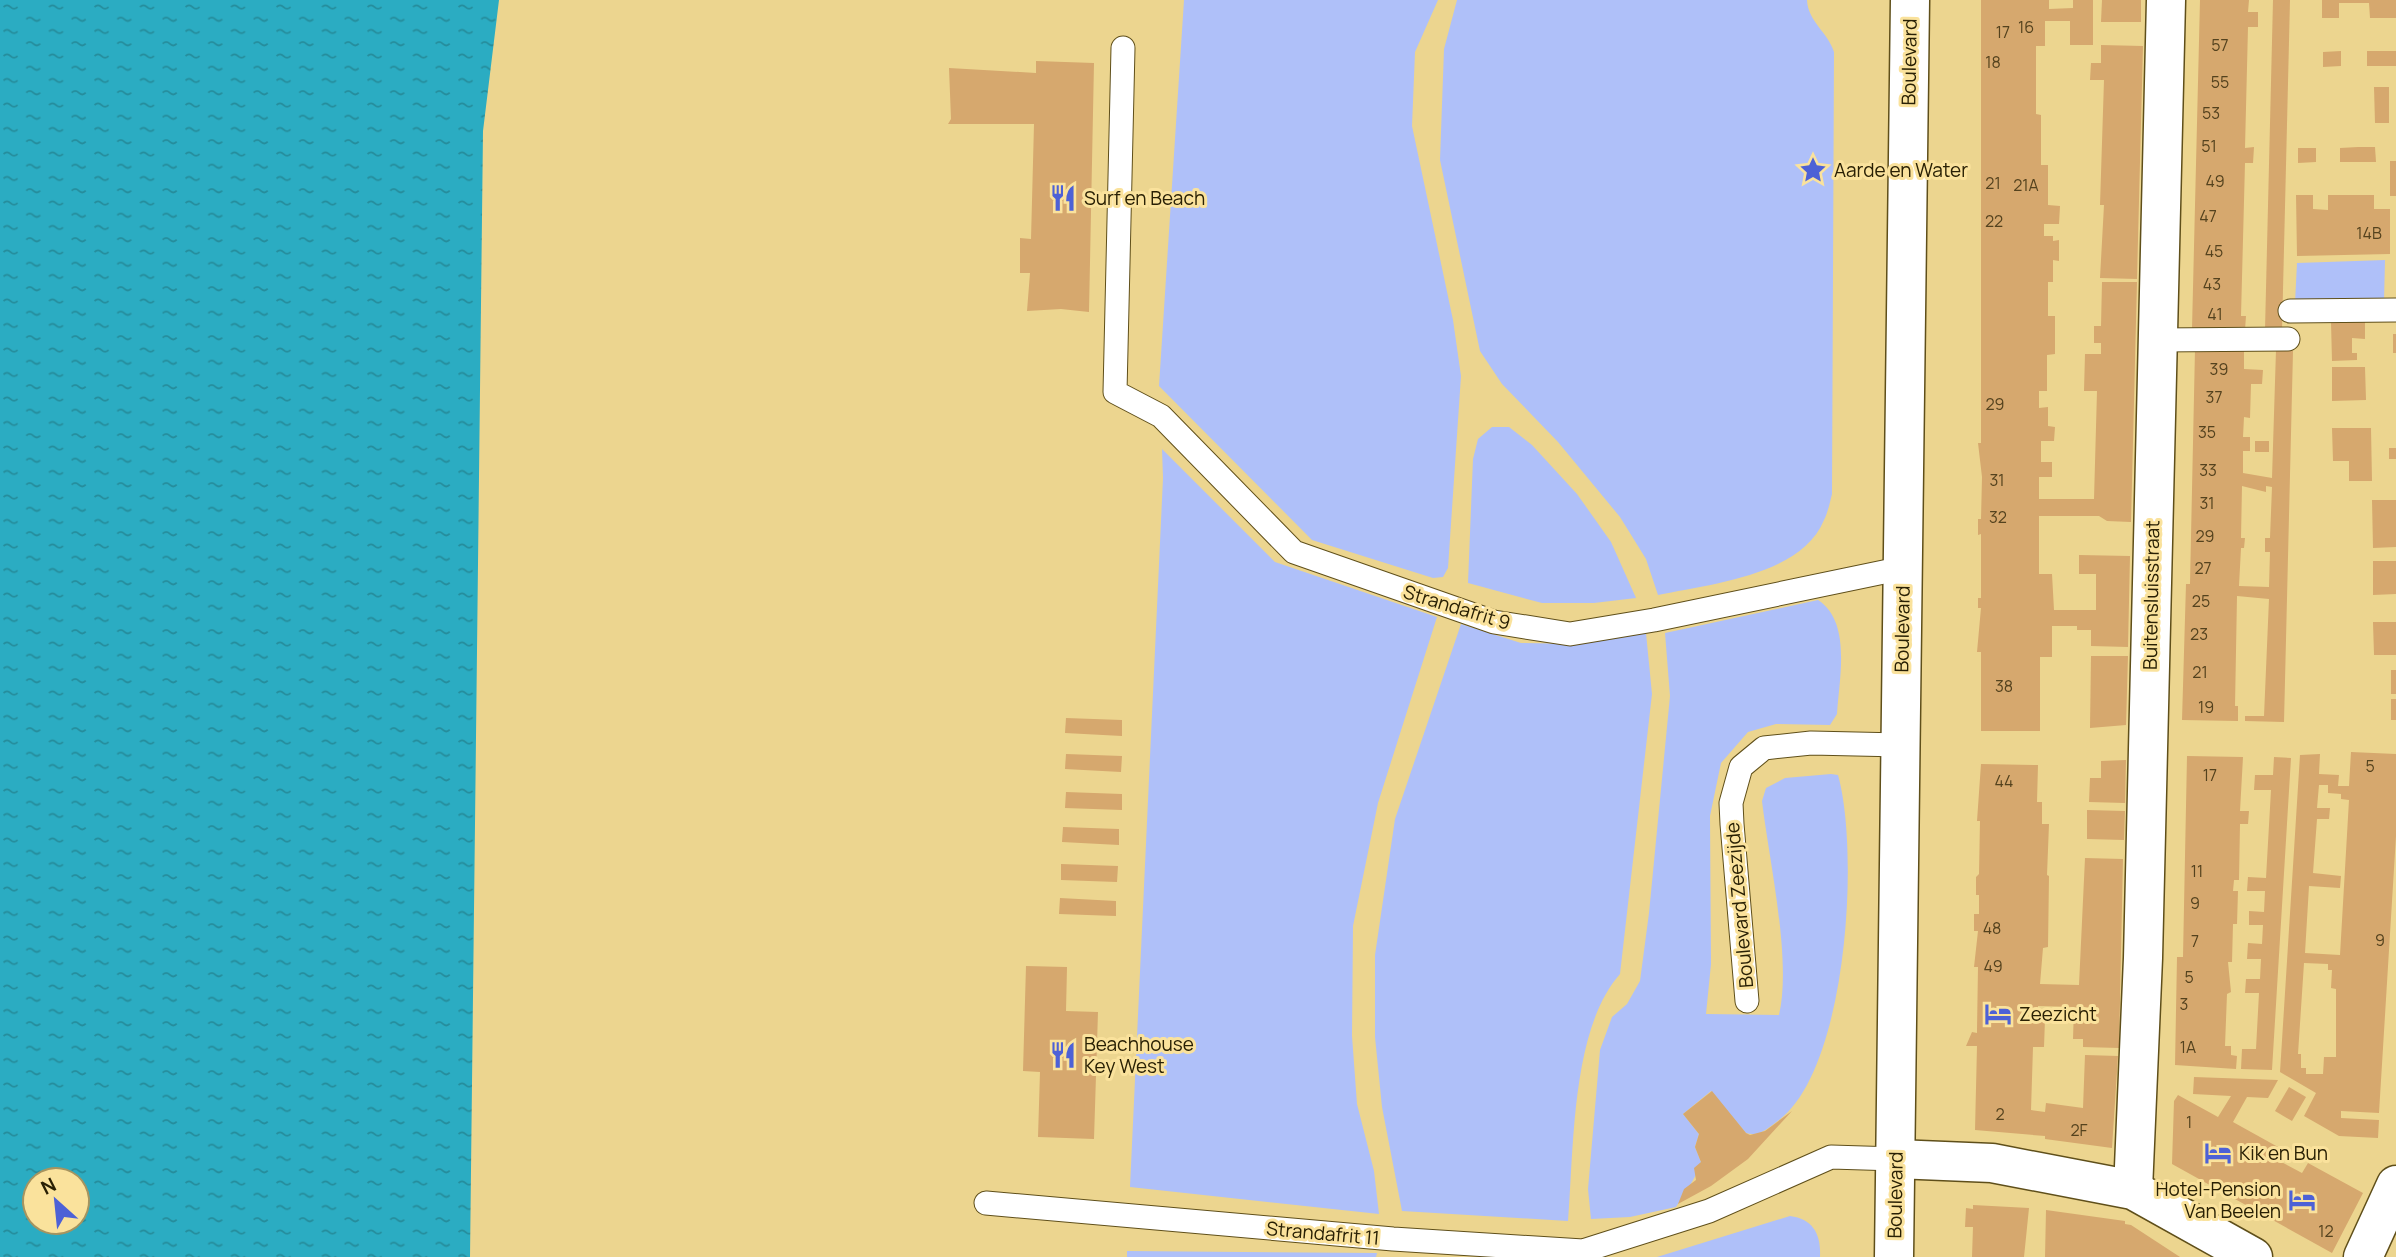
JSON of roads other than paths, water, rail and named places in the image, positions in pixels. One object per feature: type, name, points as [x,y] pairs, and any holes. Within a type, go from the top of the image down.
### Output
[{"type":"street","name":"Boulevard","points":[[1894,1257],[1910,0]]},
{"type":"street","name":"Buitensluisstraat","points":[[2133,1191],[2143,958],[2166,0]]},
{"type":"street","points":[[1896,1159],[1992,1163],[2133,1191],[2253,1257]]},
{"type":"street","points":[[2363,1257],[2396,1185]]},
{"type":"lane","name":"Strandafrit 9","points":[[1123,48],[1115,392],[1161,416],[1294,552],[1494,622],[1570,634],[1654,620],[1903,568]]},
{"type":"lane","points":[[2290,311],[2396,310]]},
{"type":"lane","points":[[2157,340],[2288,339]]},
{"type":"lane","name":"Boulevard Zeezijde","points":[[1748,1000],[1732,814],[1741,767],[1764,748],[1811,743],[1901,745]]},
{"type":"lane","name":"Strandafrit 11","points":[[986,1203],[1393,1239],[1583,1251],[1709,1210],[1831,1157],[1896,1159]]},
{"type":"water","points":[[0,0],[499,0],[483,131],[470,1257],[0,1257]]},
{"type":"place","name":"Aarde en Water","points":[[1813,170]]},
{"type":"place","name":"Surf en Beach","points":[[1063,198]]},
{"type":"place","name":"Zeezicht","points":[[1998,1014]]},
{"type":"place","name":"Beachhouse Key West","points":[[1063,1055]]},
{"type":"place","name":"Kik en Bun","points":[[2218,1153]]},
{"type":"place","name":"Hotel-Pension Van Beelen","points":[[2302,1200]]}]
